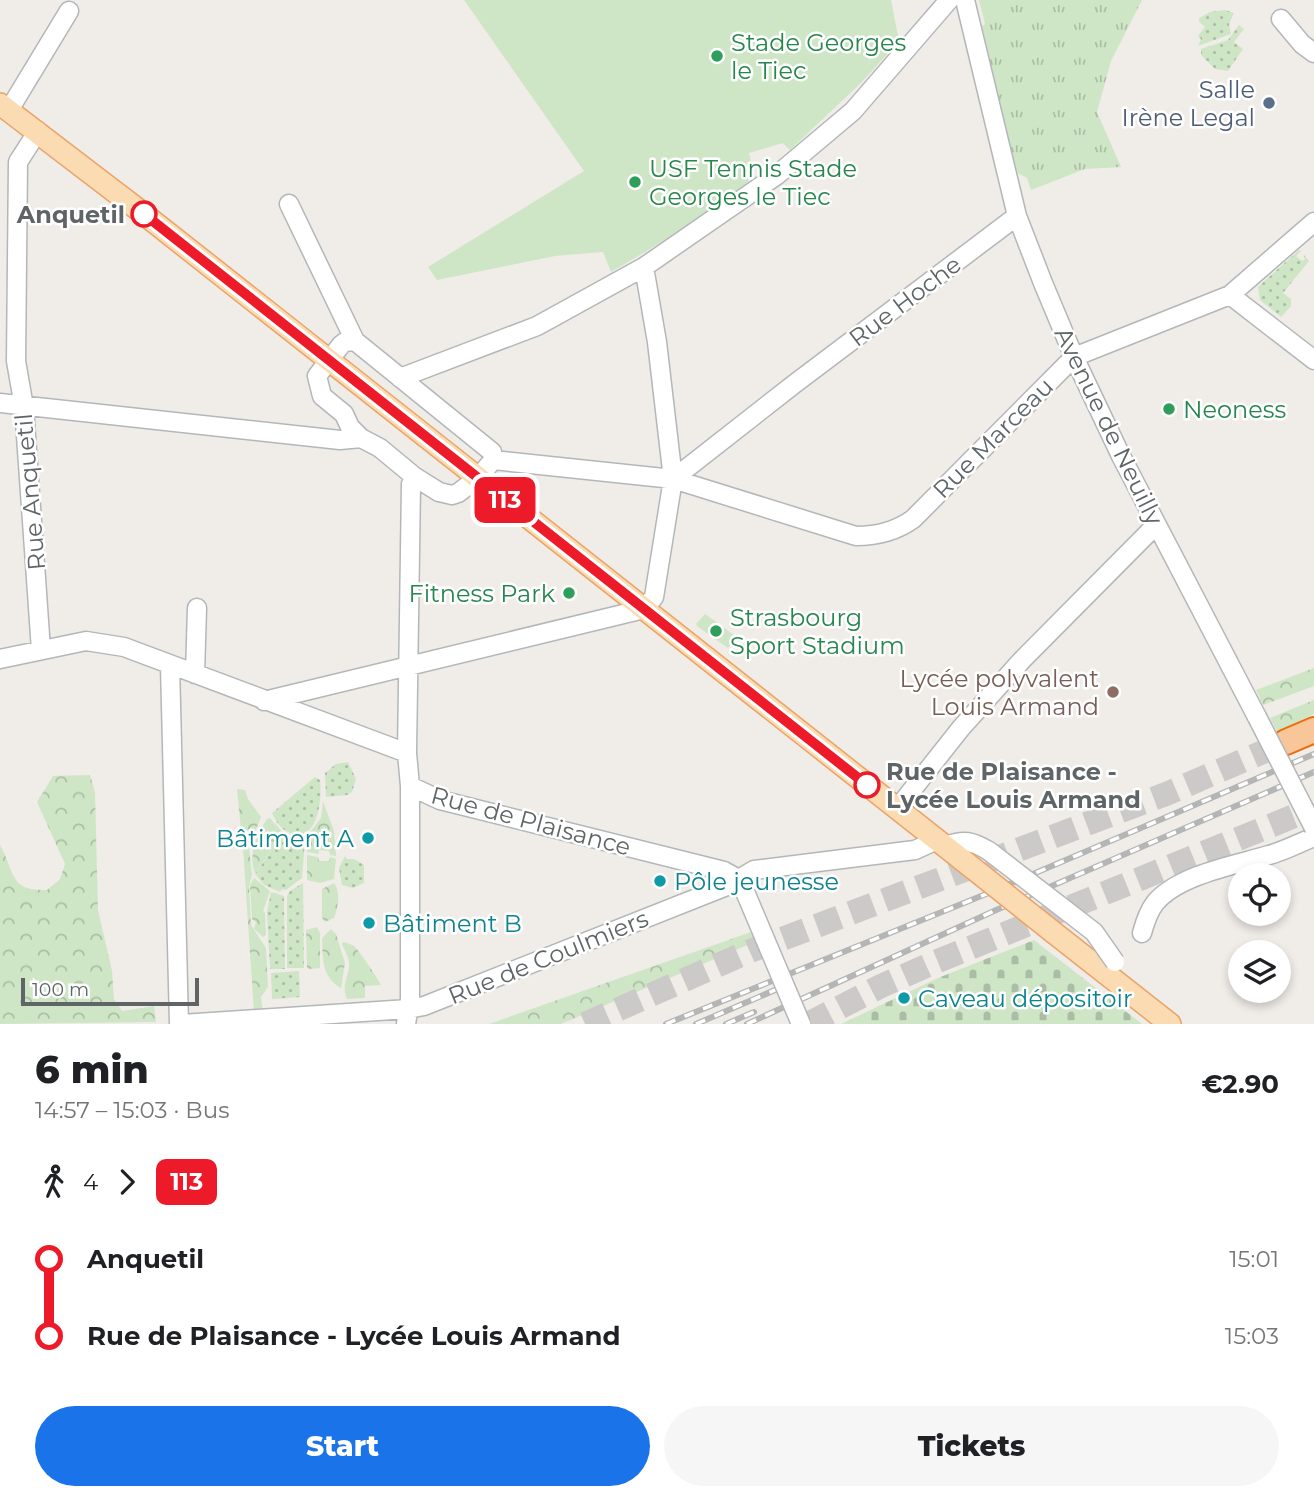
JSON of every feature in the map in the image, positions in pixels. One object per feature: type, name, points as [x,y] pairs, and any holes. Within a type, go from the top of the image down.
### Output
[{"type":"highway","points":[[1286,742],[1314,730]]},
{"type":"main road","points":[[5,107],[1170,1024]]},
{"type":"street","points":[[400,378],[537,326],[644,267],[777,175],[853,111],[949,0]]},
{"type":"street","name":"Avenue de Neuilly","points":[[965,0],[1017,216],[1074,357],[1156,525],[1314,828]]},
{"type":"street","points":[[5,107],[69,11]]},
{"type":"street","points":[[1281,19],[1302,44],[1314,53]]},
{"type":"street","name":"Rue Anquetil","points":[[38,131],[18,162],[8,357],[24,407],[41,650]]},
{"type":"street","points":[[289,204],[355,341],[492,452],[493,460],[478,478],[458,493],[452,495],[439,492],[415,477],[380,448],[361,438],[350,427],[344,414],[322,396],[317,376],[345,342],[355,341]]},
{"type":"street","name":"Rue Hoche","points":[[673,479],[1017,216]]},
{"type":"street","points":[[1074,357],[1230,295],[1314,222]]},
{"type":"street","points":[[264,701],[644,609],[654,597],[673,479],[657,342],[644,267]]},
{"type":"street","points":[[1230,295],[1314,360]]},
{"type":"street","name":"Rue Marceau","points":[[493,460],[673,479],[856,536],[878,536],[913,519],[1074,357]]},
{"type":"street","points":[[0,403],[340,440],[361,438]]},
{"type":"street","name":"Rue de Plaisance","points":[[415,477],[411,484],[408,667],[407,753],[410,786],[440,800],[724,871],[740,880]]},
{"type":"street","points":[[897,809],[961,728],[1040,642],[1156,525]]},
{"type":"street","points":[[195,674],[197,608]]},
{"type":"street","points":[[0,659],[86,641],[124,647],[407,753]]},
{"type":"street","points":[[170,665],[181,1024]]},
{"type":"street","points":[[407,1016],[410,999],[410,786]]},
{"type":"street","points":[[1142,933],[1156,901],[1177,885],[1234,864],[1272,854],[1314,837]]},
{"type":"street","points":[[801,1024],[740,880],[754,870],[915,850],[956,842],[974,842],[989,851],[1094,932],[1132,993]]},
{"type":"street","name":"Rue de Coulmiers","points":[[181,1024],[407,1016],[424,1006],[740,880]]},
{"type":"green space","points":[[464,0],[891,0],[899,41],[861,83],[790,150],[783,143],[749,153],[754,173],[747,175],[749,182],[682,230],[611,272],[603,252],[555,256],[437,280],[428,267],[584,171]]},
{"type":"green space","points":[[979,0],[1142,0],[1111,61],[1097,112],[1121,167],[1085,169],[1031,190],[1027,178],[1016,172],[982,26],[985,24]]},
{"type":"green space","points":[[1225,10],[1234,13],[1229,24],[1231,34],[1198,46],[1201,39],[1198,36],[1205,27],[1199,18],[1210,12]]},
{"type":"green space","points":[[1239,25],[1244,29],[1234,42],[1243,49],[1228,71],[1215,69],[1201,55],[1201,49],[1228,40]]},
{"type":"green space","points":[[1301,251],[1296,256],[1302,261],[1305,259],[1303,254],[1309,261],[1283,293],[1291,299],[1291,306],[1281,317],[1260,300],[1258,287]]},
{"type":"green space","name":"Strasbourg Sport Stadium","points":[[705,614],[734,635],[736,638],[728,648],[698,627],[696,624]]},
{"type":"green space","points":[[1314,668],[1314,686],[1263,705],[1256,690]]},
{"type":"green space","points":[[1314,700],[1314,714],[1277,732],[1270,718]]},
{"type":"green space","points":[[348,762],[356,779],[352,792],[326,797],[325,773],[336,764]]},
{"type":"green space","points":[[90,775],[95,792],[98,910],[112,971],[114,999],[122,1011],[154,1006],[156,1022],[0,1024],[0,845],[15,879],[20,884],[35,890],[47,890],[60,879],[65,864],[37,802],[53,776]]},
{"type":"green space","points":[[315,777],[320,780],[320,798],[313,826],[300,834],[287,832],[272,813]]},
{"type":"green space","points":[[237,789],[245,790],[261,817],[249,847],[252,875],[249,886],[251,925],[266,948],[268,987],[261,997],[263,1012],[254,1013],[243,847],[249,846],[247,830],[241,830]]},
{"type":"green space","points":[[323,801],[334,831],[336,856],[330,855],[329,851],[319,850],[319,854],[307,852],[307,836],[321,818]]},
{"type":"green space","points":[[270,818],[276,832],[273,847],[255,874],[252,860],[254,845],[263,825]]},
{"type":"green space","points":[[274,822],[286,837],[305,840],[302,878],[280,892],[264,885],[255,874],[274,843]]},
{"type":"green space","points":[[307,855],[318,857],[319,861],[329,861],[330,857],[336,859],[334,879],[320,883],[307,880]]},
{"type":"green space","points":[[345,856],[364,865],[364,883],[353,888],[342,885],[339,868]]},
{"type":"green space","points":[[254,878],[270,891],[263,911],[266,935],[263,937],[254,929],[256,922],[252,919],[250,885]]},
{"type":"green space","points":[[303,883],[304,968],[287,968],[287,896]]},
{"type":"green space","points":[[334,883],[338,895],[337,909],[334,918],[325,922],[322,918],[322,889]]},
{"type":"green space","points":[[271,892],[284,896],[285,969],[270,969],[267,912]]},
{"type":"green space","points":[[317,927],[320,933],[320,968],[309,969],[306,930]]},
{"type":"green space","points":[[331,929],[336,934],[345,963],[341,988],[334,984],[326,973],[323,960],[322,938]]},
{"type":"green space","points":[[754,931],[757,941],[561,1024],[489,1024]]},
{"type":"green space","points":[[1034,940],[1142,1024],[841,1024],[938,978]]},
{"type":"green space","points":[[343,942],[356,948],[381,985],[365,986],[365,998],[347,999],[345,994],[349,963]]},
{"type":"green space","points":[[299,971],[300,997],[272,999],[271,973]]},
{"type":"tunnel","points":[[585,1024],[750,951],[1166,794],[1286,742]]},
{"type":"tunnel","points":[[808,1024],[881,986],[933,963],[1314,808]]},
{"type":"railway","points":[[666,1024],[991,892],[1314,754]]},
{"type":"railway","points":[[747,1024],[994,911],[1314,772]]},
{"type":"railway","points":[[696,1024],[789,984]]},
{"type":"railway","points":[[726,1024],[754,1012]]},
{"type":"bus line","name":"113","points":[[144,214],[867,785]]},
{"type":"place","name":"Stade Georges le Tiec","points":[[717,56]]},
{"type":"place","name":"Salle Irène Legal","points":[[1269,103]]},
{"type":"place","name":"USF Tennis Stade Georges le Tiec","points":[[635,182]]},
{"type":"place","name":"Anquetil","points":[[144,214]]},
{"type":"place","name":"Neoness","points":[[1169,409]]},
{"type":"place","name":"Fitness Park","points":[[569,593]]},
{"type":"place","name":"Strasbourg Sport Stadium","points":[[716,631]]},
{"type":"place","name":"Lycée polyvalent Louis Armand","points":[[1113,692]]},
{"type":"place","name":"Rue de Plaisance - Lycée Louis Armand","points":[[867,785]]},
{"type":"place","name":"Bâtiment A","points":[[368,838]]},
{"type":"place","name":"Pôle jeunesse","points":[[660,881]]},
{"type":"place","name":"Bâtiment B","points":[[369,923]]},
{"type":"place","name":"Caveau dépositoir","points":[[904,998]]}]
